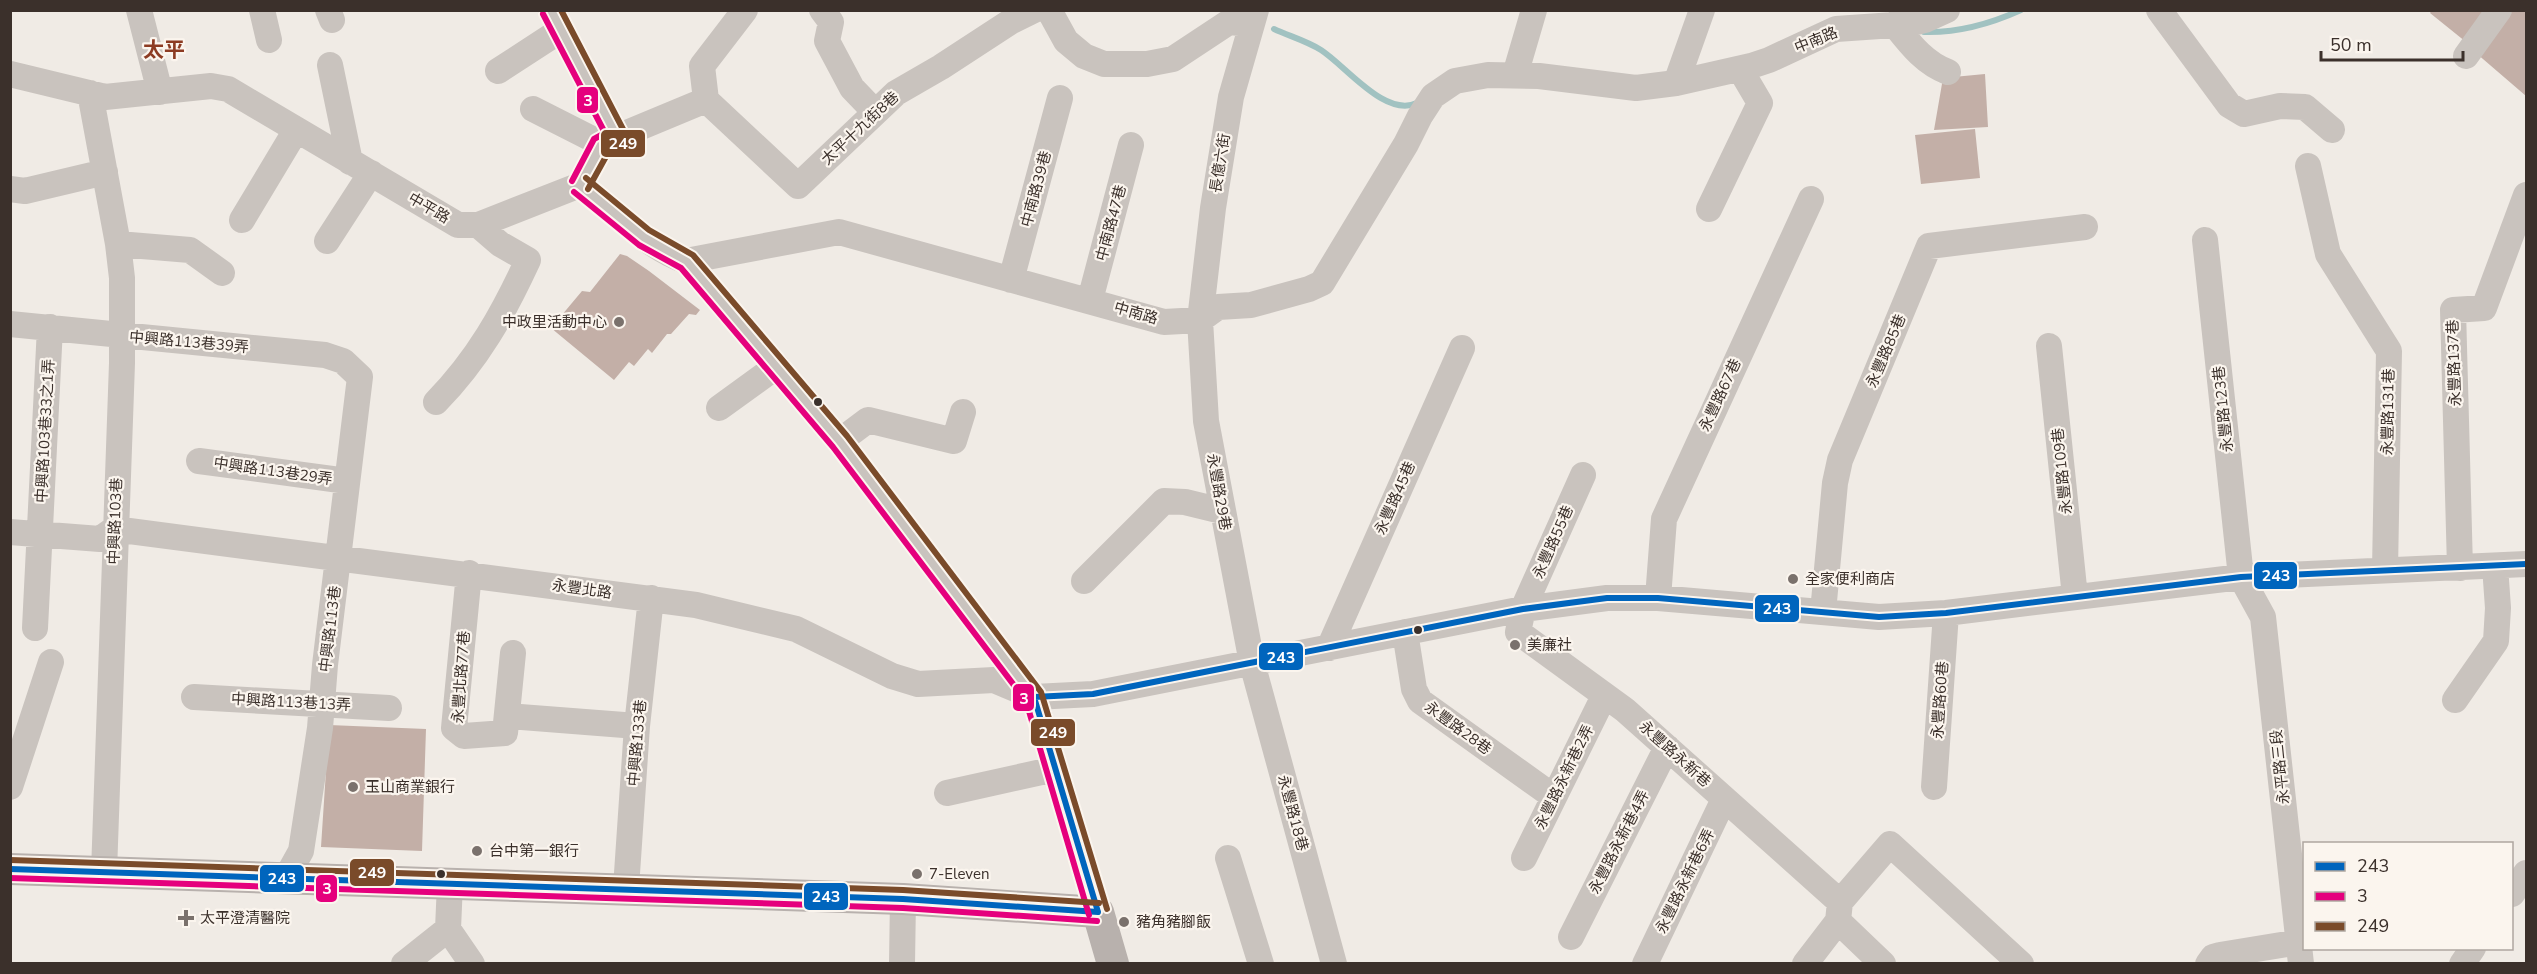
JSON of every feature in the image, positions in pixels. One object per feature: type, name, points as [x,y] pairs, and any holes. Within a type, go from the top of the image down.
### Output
[{"type":"main road","points":[[10,868],[903,899],[1098,912],[1113,963]]},
{"type":"street","points":[[139,10],[160,92]]},
{"type":"street","points":[[262,10],[269,40]]},
{"type":"street","points":[[436,402],[477,355],[511,296],[528,260],[500,244],[478,225],[580,185],[610,141],[706,100],[702,66],[745,10]]},
{"type":"street","points":[[822,10],[831,22],[827,41],[852,88],[875,111]]},
{"type":"street","name":"太平十九街8巷","points":[[706,100],[798,186],[875,111],[910,84],[941,67],[1010,22],[1034,10]]},
{"type":"street","points":[[1048,10],[1066,41],[1084,56],[1104,64],[1147,64],[1173,59],[1229,22],[1253,17]]},
{"type":"street","points":[[1515,75],[1534,10]]},
{"type":"street","points":[[1676,82],[1702,10]]},
{"type":"street","name":"中南路","points":[[686,261],[838,231],[1164,321],[1200,320],[1218,307],[1251,305],[1309,289],[1322,283],[1433,96],[1455,81],[1488,75],[1515,75],[1636,88],[1740,69],[1769,60],[1836,29],[1909,42],[1925,20],[1947,10]]},
{"type":"street","points":[[2159,10],[2229,105],[2238,112],[2244,114],[2280,106],[2305,107],[2332,130]]},
{"type":"street","points":[[2466,56],[2499,10]]},
{"type":"street","name":"長億六街","points":[[1200,320],[1222,143],[1231,96],[1253,17]]},
{"type":"street","points":[[498,71],[556,20],[610,141]]},
{"type":"street","points":[[1909,42],[1935,67],[1948,72]]},
{"type":"street","points":[[327,241],[361,168],[330,65]]},
{"type":"street","points":[[1709,209],[1760,103],[1740,69]]},
{"type":"street","name":"中平路","points":[[10,74],[105,97],[211,86],[228,89],[458,225],[478,225]]},
{"type":"street","name":"中興路103巷","points":[[90,93],[118,244],[122,278],[104,872]]},
{"type":"street","name":"中南路39巷","points":[[1011,280],[1060,98]]},
{"type":"street","points":[[532,110],[610,141]]},
{"type":"street","points":[[242,220],[296,130]]},
{"type":"street","name":"中南路47巷","points":[[1090,300],[1131,145]]},
{"type":"street","name":"永豐路131巷","points":[[2308,166],[2328,254],[2389,351],[2385,570]]},
{"type":"street","points":[[10,189],[25,191],[105,172]]},
{"type":"street","points":[[580,185],[651,243],[669,255],[686,261],[840,441],[1034,697],[1098,912]]},
{"type":"street","name":"永豐路137巷","points":[[2460,568],[2453,310],[2484,308],[2526,195]]},
{"type":"street","name":"永豐路67巷","points":[[1658,598],[1665,519],[1811,200]]},
{"type":"street","name":"永豐路85巷","points":[[1822,612],[1835,483],[1840,460],[1929,246],[2085,227]]},
{"type":"street","name":"永豐路123巷","points":[[2205,240],[2241,577]]},
{"type":"street","points":[[118,244],[190,250],[222,273]]},
{"type":"street","name":"永豐路29巷","points":[[1200,320],[1206,421],[1252,663]]},
{"type":"street","name":"中興路113巷39弄","points":[[10,324],[325,354],[343,361],[360,376]]},
{"type":"street","name":"中興路103巷33之1弄","points":[[35,628],[50,327]]},
{"type":"street","name":"永豐路109巷","points":[[2049,346],[2075,597]]},
{"type":"street","name":"永豐路45巷","points":[[1329,648],[1462,348]]},
{"type":"street","points":[[719,408],[777,366]]},
{"type":"street","name":"中興路113巷","points":[[286,878],[301,851],[320,728],[360,376]]},
{"type":"street","points":[[840,441],[868,420],[954,441],[963,412]]},
{"type":"street","name":"中興路113巷29弄","points":[[199,461],[347,481]]},
{"type":"street","name":"永豐路55巷","points":[[1523,609],[1583,475]]},
{"type":"street","points":[[1084,581],[1164,501],[1185,502],[1222,511]]},
{"type":"street","points":[[10,532],[100,539],[114,529]]},
{"type":"street","name":"永豐北路","points":[[114,529],[469,573],[651,598],[733,612],[796,629],[892,676],[918,684],[994,680],[1034,697]]},
{"type":"street","points":[[1034,697],[1093,694],[1523,609],[1607,598],[1658,598],[1880,617],[1946,613],[2241,577],[2526,564]]},
{"type":"street","points":[[2455,700],[2496,641],[2498,608],[2495,566]]},
{"type":"street","name":"永豐北路77巷","points":[[469,573],[454,728],[464,735],[506,725]]},
{"type":"street","name":"永平路三段","points":[[2241,577],[2263,617],[2300,953]]},
{"type":"street","name":"中興路133巷","points":[[626,888],[638,726],[651,598]]},
{"type":"street","name":"永豐路永新巷","points":[[1523,609],[1518,632],[1625,710],[1667,747],[1724,799],[1839,912],[1883,963]]},
{"type":"street","name":"永豐路60巷","points":[[1934,787],[1946,613]]},
{"type":"street","name":"永豐路28巷","points":[[1405,632],[1414,689],[1420,701],[1554,796]]},
{"type":"street","points":[[513,653],[506,725],[638,726]]},
{"type":"street","points":[[10,787],[51,662]]},
{"type":"street","name":"永豐路18巷","points":[[1252,663],[1334,963]]},
{"type":"street","name":"永豐路永新巷2弄","points":[[1524,858],[1604,696]]},
{"type":"street","name":"中興路113巷13弄","points":[[194,697],[389,708]]},
{"type":"street","name":"永豐路永新巷4弄","points":[[1571,937],[1667,747]]},
{"type":"street","points":[[947,793],[1055,770]]},
{"type":"street","name":"永豐路永新巷6弄","points":[[1645,963],[1724,799]]},
{"type":"street","points":[[1805,963],[1839,912],[1890,844],[2021,963]]},
{"type":"street","points":[[1228,858],[1261,963]]},
{"type":"street","points":[[2513,891],[2526,873]]},
{"type":"street","points":[[450,883],[448,929],[472,963]]},
{"type":"street","points":[[902,963],[903,899]]},
{"type":"street","points":[[404,963],[448,929]]},
{"type":"street","points":[[2462,963],[2472,950]]},
{"type":"street","points":[[2208,963],[2220,954],[2300,953]]},
{"type":"building","points":[[2432,10],[2489,10],[2466,42],[2430,13]]},
{"type":"building","points":[[2505,10],[2526,10],[2526,96],[2476,53]]},
{"type":"building","points":[[1985,74],[1988,127],[1934,130],[1943,78]]},
{"type":"building","points":[[1975,129],[1980,178],[1921,184],[1915,135]]},
{"type":"building","name":"中政里活動中心","points":[[620,254],[627,256],[649,271],[700,310],[696,315],[689,314],[671,334],[667,334],[652,353],[648,349],[634,366],[629,362],[614,380],[551,328],[582,291],[590,292]]},
{"type":"building","points":[[329,725],[426,729],[422,851],[321,847]]},
{"type":"waterway","points":[[1924,32],[1974,27],[2021,10]]},
{"type":"waterway","points":[[1274,29],[1321,50],[1379,97],[1405,106],[1417,103]]},
{"type":"transit line","name":"249","points":[[561,10],[626,135],[623,144],[609,151],[588,189]]},
{"type":"transit line","name":"3","points":[[543,14],[605,133],[594,139],[572,181]]},
{"type":"transit line","name":"249","points":[[586,178],[649,230],[693,255],[847,436],[1041,692],[1107,909]]},
{"type":"transit line","name":"3","points":[[574,192],[639,245],[681,268],[833,447],[1026,701],[1089,915]]},
{"type":"transit line","name":"243","points":[[1034,697],[1093,694],[1523,609],[1607,598],[1658,598],[1879,617],[1946,613],[2241,577],[2526,564]]},
{"type":"transit line","name":"243","points":[[1034,697],[1098,912]]},
{"type":"transit line","name":"249","points":[[10,860],[903,890],[1099,903]]},
{"type":"transit line","name":"243","points":[[10,869],[903,899],[1098,912]]},
{"type":"transit line","name":"3","points":[[10,878],[903,908],[1097,921]]},
{"type":"place","name":"中政里活動中心","points":[[619,322]]},
{"type":"place","name":"全家便利商店","points":[[1793,579]]},
{"type":"place","name":"美廉社","points":[[1515,645]]},
{"type":"place","name":"玉山商業銀行","points":[[353,787]]},
{"type":"place","name":"台中第一銀行","points":[[477,851]]},
{"type":"place","name":"7-Eleven","points":[[917,874]]},
{"type":"place","name":"太平澄清醫院","points":[[186,918]]},
{"type":"place","name":"豬角豬腳飯","points":[[1124,922]]},
{"type":"district","name":"太平","points":[[164,50]]}]
